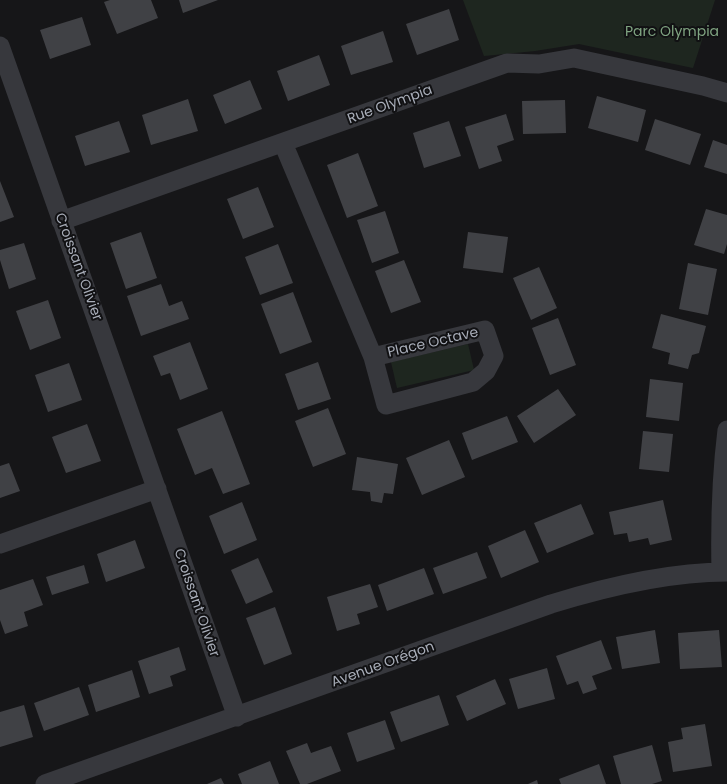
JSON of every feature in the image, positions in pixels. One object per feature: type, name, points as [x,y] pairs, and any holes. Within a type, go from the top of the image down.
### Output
[{"type":"street","name":"Croissant Olivier","points":[[0,46],[237,717]]},
{"type":"street","name":"Rue Olympia","points":[[61,221],[506,63],[539,64],[574,58],[703,86],[727,93]]},
{"type":"street","name":"Place Octave","points":[[283,143],[373,357],[386,405],[473,382],[486,371],[494,356],[485,330],[373,357]]},
{"type":"street","points":[[724,572],[720,536],[721,479],[727,430]]},
{"type":"street","points":[[0,544],[157,488]]},
{"type":"street","name":"Avenue Orégon","points":[[45,784],[237,717],[551,604],[583,594],[646,581],[724,572]]},
{"type":"green space","name":"Parc Olympia","points":[[463,0],[715,0],[693,68],[579,44],[535,51],[484,56]]},
{"type":"green space","points":[[468,344],[474,370],[397,388],[391,362]]},
{"type":"building","points":[[110,0],[151,0],[158,18],[117,34],[104,2]]},
{"type":"building","points":[[179,0],[218,0],[183,13]]},
{"type":"building","points":[[449,9],[459,40],[417,55],[406,24]]},
{"type":"building","points":[[82,17],[91,45],[50,59],[40,30]]},
{"type":"building","points":[[383,31],[393,62],[351,75],[341,46]]},
{"type":"building","points":[[319,55],[330,85],[288,101],[277,71]]},
{"type":"building","points":[[250,80],[262,109],[225,124],[213,95]]},
{"type":"building","points":[[597,96],[646,110],[638,142],[588,128]]},
{"type":"building","points":[[188,99],[198,131],[151,145],[142,115]]},
{"type":"building","points":[[565,100],[566,133],[523,134],[522,101]]},
{"type":"building","points":[[506,114],[514,140],[497,146],[502,161],[479,169],[465,127]]},
{"type":"building","points":[[655,119],[701,134],[690,165],[645,150]]},
{"type":"building","points":[[119,121],[130,152],[85,166],[75,136]]},
{"type":"building","points":[[449,121],[461,156],[424,168],[413,133]]},
{"type":"building","points":[[713,140],[727,145],[727,174],[704,167]]},
{"type":"building","points":[[358,153],[378,206],[347,218],[327,165]]},
{"type":"building","points":[[0,181],[14,217],[0,222]]},
{"type":"building","points":[[258,187],[274,227],[243,239],[227,199]]},
{"type":"building","points":[[706,209],[727,215],[727,244],[724,254],[694,245]]},
{"type":"building","points":[[385,211],[399,253],[372,263],[357,220]]},
{"type":"building","points":[[141,232],[157,278],[126,289],[110,243]]},
{"type":"building","points":[[468,232],[508,237],[503,273],[463,268]]},
{"type":"building","points":[[24,243],[36,279],[9,289],[0,260],[0,250]]},
{"type":"building","points":[[278,244],[293,283],[260,295],[245,257]]},
{"type":"building","points":[[404,260],[421,302],[391,313],[375,271]]},
{"type":"building","points":[[688,263],[717,269],[708,315],[679,309]]},
{"type":"building","points":[[539,267],[557,308],[531,320],[513,278]]},
{"type":"building","points":[[161,284],[169,306],[182,301],[189,319],[141,336],[127,296]]},
{"type":"building","points":[[293,292],[312,342],[280,354],[261,304]]},
{"type":"building","points":[[48,300],[61,338],[30,350],[16,311]]},
{"type":"building","points":[[661,314],[706,326],[699,353],[692,355],[688,369],[668,364],[670,353],[652,348]]},
{"type":"building","points":[[558,318],[576,365],[550,375],[532,328]]},
{"type":"building","points":[[190,342],[208,389],[180,400],[170,373],[161,376],[153,356]]},
{"type":"building","points":[[318,362],[331,399],[298,410],[285,374]]},
{"type":"building","points":[[69,363],[82,400],[48,412],[35,375]]},
{"type":"building","points":[[650,379],[683,383],[679,421],[646,417]]},
{"type":"building","points":[[558,389],[576,415],[534,443],[517,416]]},
{"type":"building","points":[[328,408],[346,454],[313,467],[295,421]]},
{"type":"building","points":[[222,411],[250,484],[223,494],[212,468],[195,475],[177,429]]},
{"type":"building","points":[[507,416],[518,442],[472,460],[462,433]]},
{"type":"building","points":[[87,424],[101,461],[66,473],[52,437]]},
{"type":"building","points":[[643,431],[673,434],[669,472],[639,469]]},
{"type":"building","points":[[449,440],[465,477],[422,495],[406,458]]},
{"type":"building","points":[[357,457],[398,464],[393,494],[384,493],[382,503],[371,501],[370,492],[352,490]]},
{"type":"building","points":[[9,463],[20,491],[0,498],[0,466]]},
{"type":"building","points":[[663,500],[672,540],[650,545],[648,538],[629,542],[627,533],[614,535],[609,512]]},
{"type":"building","points":[[242,502],[257,540],[224,554],[209,516]]},
{"type":"building","points":[[581,504],[594,534],[547,553],[534,523]]},
{"type":"building","points":[[525,530],[539,562],[501,578],[488,546]]},
{"type":"building","points":[[135,540],[145,568],[106,582],[97,554]]},
{"type":"building","points":[[477,552],[487,578],[443,594],[433,568]]},
{"type":"building","points":[[258,558],[273,592],[246,604],[231,570]]},
{"type":"building","points":[[84,565],[89,583],[52,595],[46,577]]},
{"type":"building","points":[[424,568],[434,594],[387,611],[378,585]]},
{"type":"building","points":[[33,579],[43,605],[24,612],[28,626],[5,634],[0,620],[0,590]]},
{"type":"building","points":[[370,584],[378,607],[357,614],[360,624],[337,631],[327,597]]},
{"type":"building","points":[[275,607],[292,654],[264,665],[246,618]]},
{"type":"building","points":[[655,630],[660,663],[622,669],[616,637]]},
{"type":"building","points":[[719,630],[722,667],[680,669],[678,633]]},
{"type":"building","points":[[601,640],[612,669],[592,676],[597,689],[583,694],[578,681],[567,685],[556,656]]},
{"type":"building","points":[[179,647],[186,670],[170,676],[173,686],[149,694],[138,661]]},
{"type":"building","points":[[547,668],[555,699],[518,709],[509,679]]},
{"type":"building","points":[[132,670],[140,697],[96,712],[88,685]]},
{"type":"building","points":[[495,679],[506,704],[467,721],[456,696]]},
{"type":"building","points":[[79,687],[89,715],[44,731],[34,703]]},
{"type":"building","points":[[439,695],[449,725],[401,742],[390,712]]},
{"type":"building","points":[[24,705],[33,737],[0,747],[0,712]]},
{"type":"building","points":[[385,720],[395,749],[357,762],[347,733]]},
{"type":"building","points":[[705,724],[712,766],[673,772],[668,742],[683,739],[681,728]]},
{"type":"building","points":[[307,743],[311,753],[331,746],[341,771],[307,784],[300,784],[286,751]]},
{"type":"building","points":[[652,745],[662,781],[652,784],[621,784],[613,756]]},
{"type":"building","points":[[270,761],[279,784],[242,784],[238,774]]},
{"type":"building","points":[[599,764],[606,784],[561,784],[559,779]]},
{"type":"building","points":[[221,778],[224,784],[207,784]]},
{"type":"building","points":[[537,780],[538,784],[528,784]]}]
